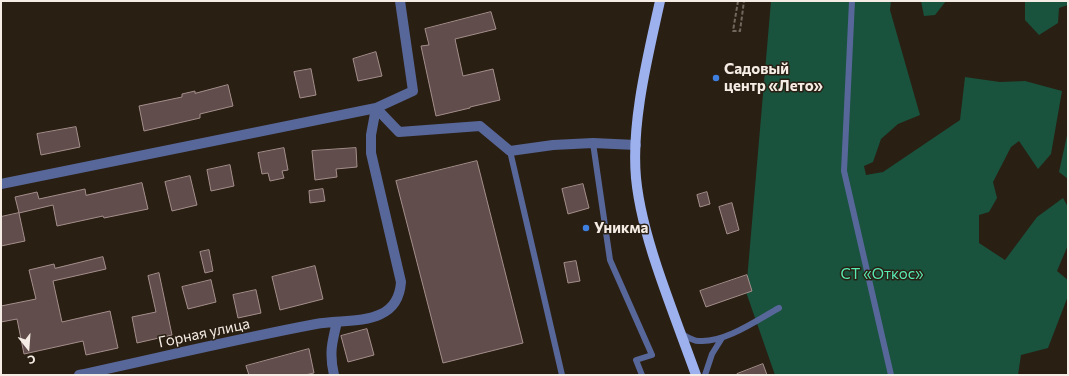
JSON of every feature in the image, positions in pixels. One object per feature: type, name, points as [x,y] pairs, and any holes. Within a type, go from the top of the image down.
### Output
[{"type":"main road","points":[[660,1],[639,109],[636,145],[636,177],[640,208],[647,235],[666,294],[696,375]]},
{"type":"street","points":[[1,184],[376,108],[413,91],[400,1]]},
{"type":"street","points":[[376,108],[399,132],[480,126],[510,151],[553,145],[593,143],[636,145]]},
{"type":"street","name":"Горная улица","points":[[79,375],[317,324],[373,317],[383,313],[393,305],[400,293],[401,282],[372,153],[371,135],[376,108]]},
{"type":"street","points":[[334,375],[331,347],[337,322]]},
{"type":"lane","points":[[852,1],[844,171],[891,375]]},
{"type":"lane","points":[[593,143],[610,260],[652,355],[636,360],[642,375]]},
{"type":"lane","points":[[510,151],[562,375]]},
{"type":"lane","points":[[681,334],[698,341],[722,338],[779,308]]},
{"type":"lane","points":[[705,375],[712,354],[722,338]]},
{"type":"path","points":[[738,1],[734,31],[740,31],[744,1]]},
{"type":"green space","name":"СТ «Откос»","points":[[771,1],[891,1],[890,10],[920,115],[898,124],[881,139],[873,162],[864,166],[866,175],[883,172],[960,120],[965,77],[1000,82],[1025,81],[1062,91],[1051,154],[1038,169],[1019,141],[1011,147],[993,182],[997,198],[989,212],[979,215],[979,243],[1005,260],[1037,217],[1063,198],[1068,207],[1068,245],[1057,271],[1068,280],[1068,296],[1048,348],[1021,355],[1018,375],[775,375],[746,292]]},
{"type":"green space","points":[[921,1],[946,1],[935,15],[924,16]]},
{"type":"green space","points":[[1025,1],[1068,1],[1068,5],[1059,8],[1058,23],[1039,35],[1025,20]]},
{"type":"green space","points":[[1068,131],[1068,179],[1059,172]]},
{"type":"building","points":[[491,12],[496,29],[455,39],[463,76],[493,69],[500,100],[436,116],[421,46],[429,45],[425,29]]},
{"type":"building","points":[[376,52],[382,76],[358,81],[353,59]]},
{"type":"building","points":[[311,69],[316,95],[300,98],[294,72]]},
{"type":"building","points":[[228,85],[233,106],[200,114],[200,118],[144,131],[139,106],[182,97],[182,94],[195,91],[195,93]]},
{"type":"building","points":[[76,127],[80,147],[41,155],[37,134]]},
{"type":"building","points":[[284,148],[288,170],[282,171],[284,178],[270,181],[268,173],[262,174],[258,153]]},
{"type":"building","points":[[356,148],[357,167],[336,169],[337,177],[315,180],[312,151]]},
{"type":"building","points":[[477,161],[523,343],[443,363],[396,181]]},
{"type":"building","points":[[230,165],[234,186],[211,191],[207,170]]},
{"type":"building","points":[[190,176],[197,205],[172,211],[165,182]]},
{"type":"building","points":[[142,183],[148,209],[104,218],[103,216],[57,226],[53,205],[19,213],[15,197],[37,192],[39,199],[85,189],[86,195]]},
{"type":"building","points":[[583,184],[589,208],[568,214],[562,189]]},
{"type":"building","points":[[323,189],[325,201],[310,203],[309,191]]},
{"type":"building","points":[[707,192],[710,204],[700,207],[697,195]]},
{"type":"building","points":[[732,203],[739,230],[727,234],[719,207]]},
{"type":"building","points":[[19,213],[25,241],[1,246],[1,217]]},
{"type":"building","points":[[209,250],[213,271],[205,273],[200,252]]},
{"type":"building","points":[[103,257],[106,269],[53,281],[62,322],[110,311],[118,348],[86,355],[83,341],[24,354],[17,319],[1,322],[1,306],[36,299],[29,270],[54,264],[55,268]]},
{"type":"building","points":[[576,261],[580,281],[568,283],[564,263]]},
{"type":"building","points":[[315,266],[323,299],[280,310],[272,277]]},
{"type":"building","points":[[159,273],[172,335],[137,343],[132,317],[156,312],[148,276]]},
{"type":"building","points":[[747,275],[752,291],[706,307],[700,291]]},
{"type":"building","points":[[211,280],[216,302],[188,309],[182,287]]},
{"type":"building","points":[[256,290],[261,313],[238,318],[233,295]]},
{"type":"building","points":[[367,329],[374,355],[348,362],[341,336]]},
{"type":"building","points":[[309,349],[314,373],[305,375],[249,375],[246,366]]},
{"type":"building","points":[[763,364],[767,375],[737,375],[737,374]]},
{"type":"place","name":"Садовый центр «Лето»","points":[[716,78]]},
{"type":"place","name":"Уникма","points":[[586,228]]}]
